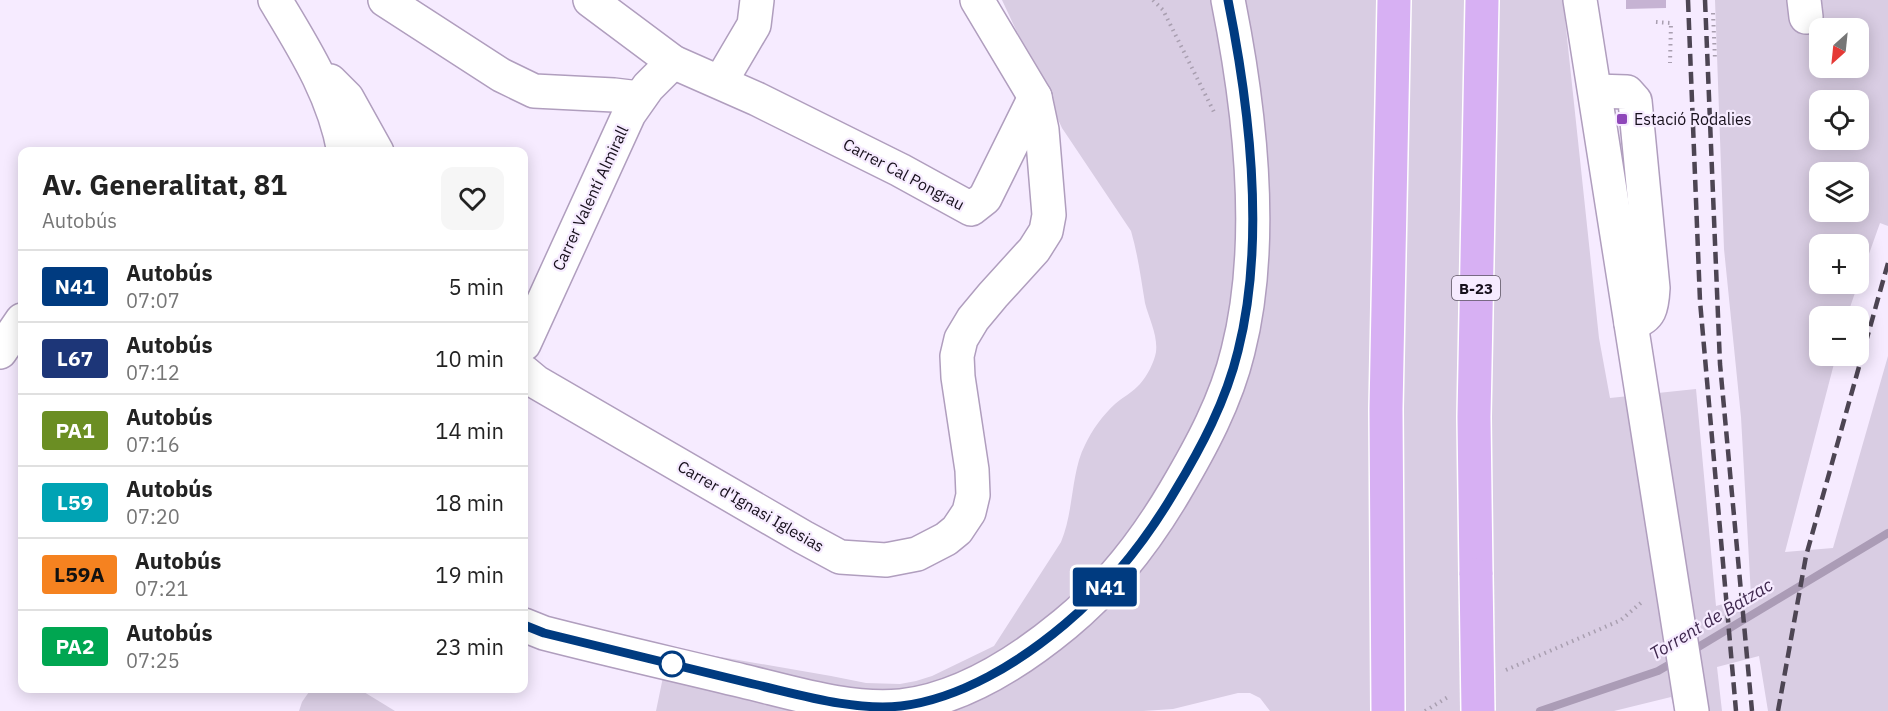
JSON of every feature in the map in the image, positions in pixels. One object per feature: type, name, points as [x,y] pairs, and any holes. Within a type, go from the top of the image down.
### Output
[{"type":"highway","points":[[1388,711],[1386,409],[1394,0]]},
{"type":"highway","name":"B-23","points":[[1465,703],[1476,575],[1474,417],[1482,0]]},
{"type":"street","points":[[275,0],[314,65],[331,103],[343,147]]},
{"type":"street","points":[[385,0],[501,75],[534,91],[614,94],[639,98]]},
{"type":"street","points":[[590,0],[673,62],[721,81],[754,25],[758,0]]},
{"type":"street","name":"Carrer d'Ignasi Iglesias","points":[[528,375],[840,557],[886,560],[917,554],[957,531],[969,512],[973,495],[972,470],[958,377],[957,356],[961,339],[973,319],[993,294],[1034,250],[1046,231],[1049,215],[1042,130],[1035,97],[977,0]]},
{"type":"street","points":[[528,627],[544,633],[796,694],[858,707],[900,707],[942,699],[987,677],[1044,642],[1086,607],[1127,563],[1164,510],[1192,464],[1219,409],[1238,351],[1249,288],[1252,222],[1250,154],[1244,91],[1228,0]]},
{"type":"street","points":[[1580,0],[1692,711]]},
{"type":"street","name":"Carrer Valentí Almirall","points":[[528,335],[629,114],[648,87],[673,62]]},
{"type":"street","points":[[314,65],[347,98],[374,147]]},
{"type":"street","name":"Carrer Cal Pongrau","points":[[721,81],[900,170],[971,209],[985,198],[1035,97]]},
{"type":"street","points":[[0,352],[18,326]]},
{"type":"path","points":[[1154,0],[1163,10],[1215,114]]},
{"type":"path","points":[[1713,13],[1715,60]]},
{"type":"path","points":[[1656,22],[1671,23],[1670,63]]},
{"type":"path","points":[[1503,671],[1621,620],[1671,577]]},
{"type":"path","points":[[1425,711],[1465,703]]},
{"type":"shaded area","points":[[1002,0],[1563,0],[1599,338],[1610,398],[1696,389],[1716,606],[1751,596],[1741,417],[1724,249],[1715,0],[1888,0],[1888,226],[1880,223],[1869,254],[1869,234],[1809,234],[1809,294],[1855,294],[1850,306],[1809,306],[1809,366],[1833,366],[1785,552],[1833,548],[1888,356],[1888,711],[1768,711],[1759,656],[1717,667],[1722,711],[1675,711],[1671,697],[1614,711],[1270,711],[1260,698],[1250,693],[1238,693],[1173,709],[1143,711],[656,711],[669,648],[866,683],[900,684],[932,676],[994,646],[1061,542],[1068,518],[1077,467],[1088,439],[1111,408],[1143,381],[1152,365],[1156,352],[1154,333],[1145,303],[1131,231],[1062,128]]},
{"type":"shaded area","points":[[308,693],[366,693],[395,711],[299,711]]},
{"type":"building","points":[[1626,0],[1666,0],[1666,8],[1626,9]]},
{"type":"waterway","name":"Torrent de Batzac","points":[[1690,652],[1888,533]]},
{"type":"waterway","name":"Torrent de Batzac","points":[[1540,711],[1658,671],[1677,660]]},
{"type":"railway","points":[[1688,0],[1700,301],[1736,711]]},
{"type":"railway","points":[[1705,0],[1720,364],[1752,711]]},
{"type":"railway","points":[[1778,711],[1806,556],[1888,263]]},
{"type":"bus line","name":"N41","points":[[528,627],[544,633],[796,694],[858,707],[900,707],[942,699],[987,677],[1044,642],[1086,607],[1127,563],[1159,519],[1192,464],[1219,409],[1238,351],[1249,288],[1252,222],[1250,154],[1244,91],[1228,0]]},
{"type":"place","name":"Estació Rodalies","points":[[1622,119]]}]
